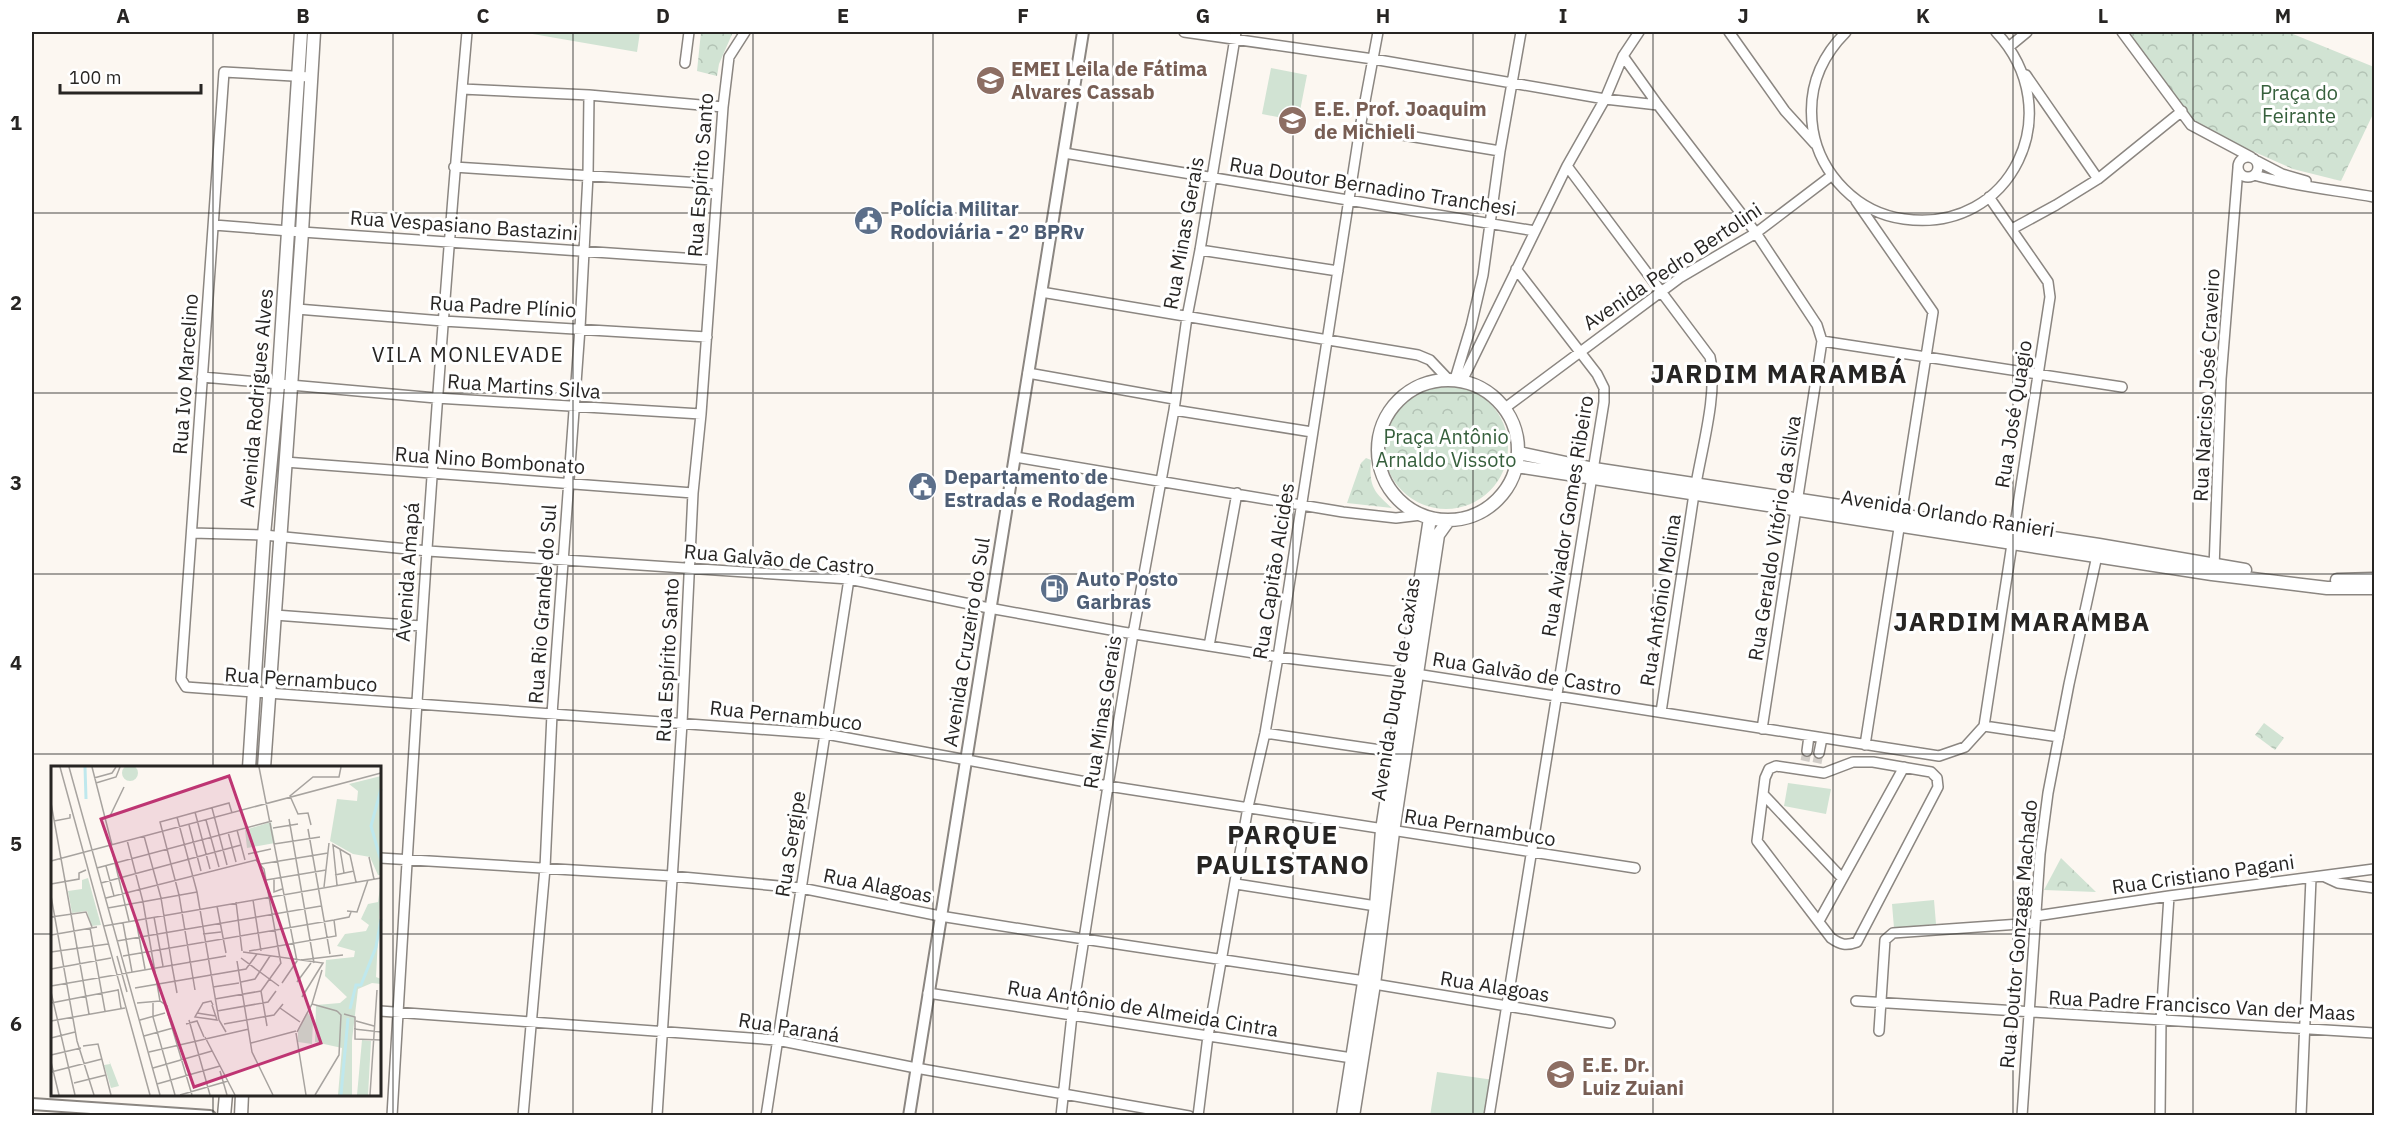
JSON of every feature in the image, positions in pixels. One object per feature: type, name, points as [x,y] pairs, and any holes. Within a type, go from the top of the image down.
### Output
[{"type":"main road","name":"Avenida Rodrigues Alves","points":[[264,766],[285,462],[288,230],[301,32]]},
{"type":"main road","name":"Avenida Rodrigues Alves","points":[[249,766],[264,535],[297,309],[314,32]]},
{"type":"main road","points":[[1455,380],[1474,384],[1492,394],[1505,408],[1515,429],[1519,453],[1506,490],[1495,502],[1465,519],[1448,521],[1425,517],[1404,506],[1391,492],[1380,465],[1379,436],[1385,418],[1411,390],[1429,382],[1455,380]]},
{"type":"main road","name":"Avenida Orlando Ranieri","points":[[1519,453],[1594,474]]},
{"type":"main road","name":"Avenida Orlando Ranieri","points":[[1516,466],[1594,474],[1695,489],[2327,588],[2374,588]]},
{"type":"main road","name":"Avenida Duque de Caxias","points":[[1343,1116],[1352,1058],[1369,983],[1376,906],[1411,673],[1425,517]]},
{"type":"main road","name":"Avenida Duque de Caxias","points":[[1353,1116],[1388,831],[1394,752],[1438,535],[1448,521]]},
{"type":"main road","name":"Avenida Orlando Ranieri","points":[[2214,569],[2293,577],[2341,580],[2374,579]]},
{"type":"main road","points":[[224,1116],[226,1096]]},
{"type":"main road","points":[[241,1116],[242,1096]]},
{"type":"street","name":"Avenida Amapá","points":[[392,1116],[436,398],[467,32]]},
{"type":"street","points":[[685,63],[689,32]]},
{"type":"street","name":"Rua Espírito Santo","points":[[657,1116],[682,723],[693,493],[701,414],[723,107],[729,57],[745,32]]},
{"type":"street","name":"Avenida Cruzeiro do Sul","points":[[909,1116],[964,761],[1083,32]]},
{"type":"street","points":[[1184,32],[1235,36],[1605,99],[1658,105]]},
{"type":"street","name":"Rua Capitão Alcides","points":[[1198,1116],[1208,1036],[1248,807],[1265,733],[1278,657],[1360,128],[1378,32]]},
{"type":"street","points":[[1455,380],[1483,275],[1500,151],[1521,32]]},
{"type":"street","points":[[1455,380],[1516,269],[1567,166],[1605,99],[1623,56],[1639,32]]},
{"type":"street","points":[[1729,32],[1785,111],[1815,145],[1831,176],[1856,201],[1933,312],[1866,745]]},
{"type":"street","points":[[1815,145],[1810,111],[1815,77],[1831,46],[1846,32]]},
{"type":"street","points":[[1996,32],[2010,46],[2023,71],[2098,179]]},
{"type":"street","points":[[2010,46],[2027,32]]},
{"type":"street","points":[[2122,32],[2197,130],[2282,174],[2325,188]]},
{"type":"street","name":"Rua Minas Gerais","points":[[1061,1116],[1072,1015],[1108,786],[1174,410],[1186,317],[1200,250],[1235,36]]},
{"type":"street","points":[[1623,56],[1756,233],[1817,325],[1822,341],[2037,376],[2122,387]]},
{"type":"street","points":[[1856,201],[1888,217],[1923,221],[1958,214],[1989,197],[2008,177],[2022,153],[2027,135],[2030,98],[2023,71]]},
{"type":"street","name":"Rua Ivo Marcelino","points":[[181,679],[224,72],[297,76]]},
{"type":"street","points":[[297,76],[310,77]]},
{"type":"street","points":[[462,89],[589,95],[723,107]]},
{"type":"street","name":"Rua Rio Grande do Sul","points":[[523,1116],[545,868],[552,714],[580,328],[588,175],[589,95]]},
{"type":"street","points":[[2012,229],[2098,179],[2182,111]]},
{"type":"street","points":[[1360,128],[1500,151]]},
{"type":"street","points":[[2225,143],[2239,166],[2241,174],[2374,198]]},
{"type":"street","name":"Rua Doutor Bernadino Tranchesi","points":[[1064,153],[1535,231]]},
{"type":"street","points":[[2239,166],[2246,157],[2254,159]]},
{"type":"street","points":[[2236,197],[2258,171],[2254,159]]},
{"type":"street","name":"Rua Antônio Molina","points":[[1567,166],[1710,357],[1713,370],[1661,712]]},
{"type":"street","name":"Rua Narciso José Craveiro","points":[[2214,569],[2221,379],[2239,166]]},
{"type":"street","points":[[454,167],[717,184]]},
{"type":"street","name":"Avenida Pedro Bertolini","points":[[1505,408],[1661,291],[1756,233],[1831,176]]},
{"type":"street","name":"Rua José Quagio","points":[[1984,726],[2050,297],[2048,282],[1989,197]]},
{"type":"street","name":"Rua Vespasiano Bastazini","points":[[213,225],[712,260]]},
{"type":"street","points":[[1200,250],[1338,271]]},
{"type":"street","name":"Rua Aviador Gomes Ribeiro","points":[[1490,1116],[1594,474],[1604,388],[1597,374],[1516,269]]},
{"type":"street","points":[[1041,292],[1418,355],[1430,360],[1455,380]]},
{"type":"street","name":"Rua Padre Plínio","points":[[297,309],[443,321],[706,337]]},
{"type":"street","name":"Rua Geraldo Vitório da Silva","points":[[1762,729],[1822,341]]},
{"type":"street","points":[[1028,372],[1174,399]]},
{"type":"street","name":"Rua Martins Silva","points":[[202,377],[436,398],[701,414]]},
{"type":"street","points":[[1174,410],[1312,432]]},
{"type":"street","points":[[1015,457],[1302,505],[1396,518],[1425,517]]},
{"type":"street","name":"Rua Nino Bombonato","points":[[285,462],[693,493]]},
{"type":"street","points":[[1209,646],[1237,493]]},
{"type":"street","name":"Rua Galvão de Castro","points":[[192,533],[264,535],[428,551],[849,579],[989,608],[1133,634],[1278,657],[1411,673],[1939,756],[1965,747],[1984,726]]},
{"type":"street","name":"Rua Doutor Gonzaga Machado","points":[[2022,1116],[2040,854],[2048,793],[2098,551]]},
{"type":"street","name":"Rua Sergipe","points":[[766,1116],[849,579]]},
{"type":"street","points":[[274,615],[421,626]]},
{"type":"street","name":"Rua Pernambuco","points":[[181,679],[186,687],[190,688],[826,734],[1108,786],[1635,868]]},
{"type":"street","points":[[1984,726],[2059,738]]},
{"type":"street","points":[[1265,733],[1394,752]]},
{"type":"street","points":[[1807,751],[1809,736]]},
{"type":"street","points":[[1817,763],[1776,766],[1769,769],[1765,778],[1757,841],[1831,938],[1839,944],[1847,945],[1857,942],[1937,792],[1937,778],[1931,772],[1873,762],[1853,762],[1824,773],[1817,763],[1822,738]]},
{"type":"street","points":[[1819,921],[1904,767]]},
{"type":"street","points":[[1763,794],[1842,878]]},
{"type":"street","name":"Rua Alagoas","points":[[381,858],[671,876],[801,888],[940,916],[1610,1023]]},
{"type":"street","name":"Rua Cristiano Pagani","points":[[1882,1003],[1885,940],[1893,933],[2035,919],[2169,896],[2374,869]]},
{"type":"street","points":[[2325,877],[2350,886],[2374,888]]},
{"type":"street","points":[[2301,1116],[2311,878]]},
{"type":"street","points":[[1236,884],[1376,906]]},
{"type":"street","points":[[2160,1116],[2161,1020],[2169,896]]},
{"type":"street","name":"Rua Antônio de Almeida Cintra","points":[[928,993],[1352,1058]]},
{"type":"street","name":"Rua Padre Francisco Van der Maas","points":[[1856,1001],[2374,1033]]},
{"type":"street","points":[[1879,1031],[1882,1003]]},
{"type":"street","name":"Rua Paraná","points":[[381,1011],[777,1040],[916,1068],[1189,1116]]},
{"type":"street","points":[[32,1104],[210,1116]]},
{"type":"green space","points":[[521,32],[640,32],[637,52]]},
{"type":"green space","points":[[701,32],[733,32],[719,64],[717,76],[697,71]]},
{"type":"green space","name":"Praça do Feirante","points":[[2123,32],[2288,32],[2374,67],[2374,112],[2341,181],[2293,169],[2232,142],[2195,121]]},
{"type":"green space","points":[[1271,68],[1307,75],[1298,121],[1262,114]]},
{"type":"green space","name":"Praça Antônio Arnaldo Vissoto","points":[[1446,385],[1470,390],[1490,403],[1503,423],[1508,447],[1503,471],[1490,491],[1470,504],[1446,509],[1422,504],[1402,491],[1389,471],[1384,447],[1389,423],[1402,403],[1422,390]]},
{"type":"green space","points":[[1366,458],[1371,460],[1371,476],[1376,492],[1392,508],[1347,503],[1361,463]]},
{"type":"green space","points":[[2264,723],[2284,738],[2275,750],[2255,735]]},
{"type":"green space","points":[[1788,783],[1831,789],[1826,814],[1784,806]]},
{"type":"green space","points":[[2061,858],[2096,892],[2044,890]]},
{"type":"green space","points":[[1934,900],[1936,924],[1894,928],[1892,904]]},
{"type":"green space","points":[[1437,1072],[1494,1080],[1487,1115],[1430,1116]]},
{"type":"tunnel","points":[[1805,761],[1807,751]]},
{"type":"tunnel","points":[[1817,763],[1819,753]]},
{"type":"place","name":"EMEI Leila de Fátima Alvares Cassab","points":[[990,80]]},
{"type":"place","name":"E.E. Prof. Joaquim de Michieli","points":[[1293,120]]},
{"type":"place","name":"Polícia Militar Rodoviária - 2º BPRv","points":[[869,220]]},
{"type":"place","name":"Departamento de Estradas e Rodagem","points":[[923,487]]},
{"type":"place","name":"Auto Posto Garbras","points":[[1055,589]]},
{"type":"place","name":"E.E. Dr. Luiz Zuiani","points":[[1561,1075]]},
{"type":"district","name":"VILA MONLEVADE","points":[[468,354]]},
{"type":"district","name":"JARDIM MARAMBÁ","points":[[1779,373]]},
{"type":"district","name":"JARDIM MARAMBA","points":[[2022,621]]},
{"type":"district","name":"PARQUE PAULISTANO","points":[[1283,849]]}]
